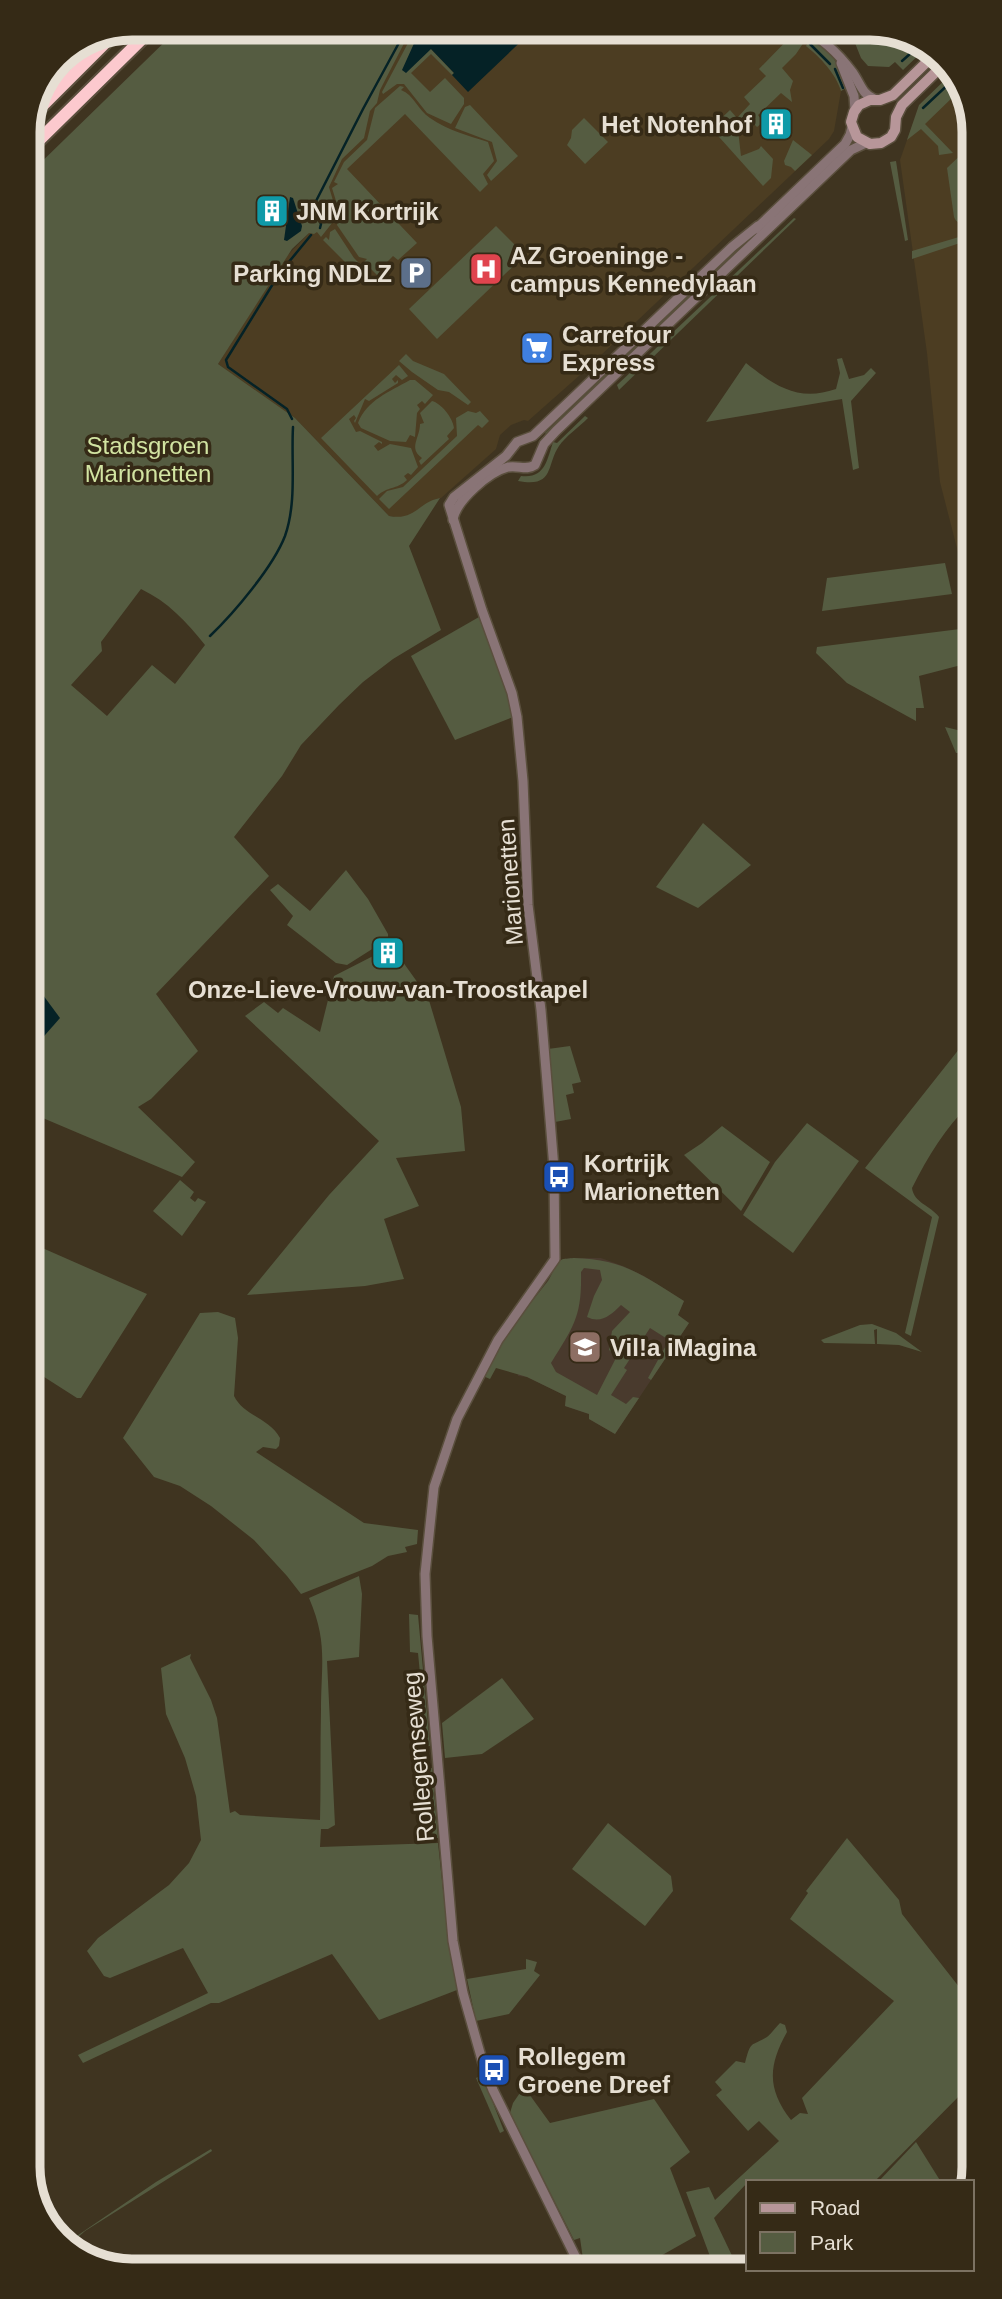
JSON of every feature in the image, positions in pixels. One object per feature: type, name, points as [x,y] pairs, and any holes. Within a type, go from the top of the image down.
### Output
[{"type":"highway","points":[[40,139],[140,40]]},
{"type":"highway","points":[[46,102],[103,45]]},
{"type":"main road","points":[[877,100],[891,107],[896,117],[896,128],[889,139],[879,144],[866,143],[857,137],[852,127],[855,110],[863,102],[896,93],[928,61]]},
{"type":"main road","points":[[896,117],[905,102],[938,70]]},
{"type":"street","points":[[823,40],[852,72],[864,92],[877,100]]},
{"type":"street","points":[[840,58],[854,96],[855,110]]},
{"type":"street","points":[[453,522],[449,507],[452,499],[499,462],[517,442],[537,437],[845,144],[852,127]]},
{"type":"street","points":[[453,522],[459,503],[484,481],[504,469],[533,467],[539,460],[544,444],[556,431],[851,150],[866,143]]},
{"type":"street","points":[[529,439],[537,444],[541,452]]},
{"type":"street","points":[[512,449],[512,458],[519,467]]},
{"type":"street","name":"Marionetten","points":[[453,522],[512,693],[517,717],[523,781],[527,905],[541,1010],[553,1154],[555,1250]]},
{"type":"street","name":"Rollegemseweg","points":[[555,1250],[555,1259],[504,1330],[457,1419],[434,1487],[425,1574],[427,1636],[448,1893],[453,1941],[463,1993],[484,2067],[577,2259]]},
{"type":"shaded area","name":"AZ Groeninge - campus Kennedylaan","points":[[402,40],[813,40],[833,57],[848,87],[841,91],[834,131],[829,139],[580,375],[528,421],[511,425],[500,435],[496,449],[441,498],[433,500],[410,516],[389,516],[295,418],[218,364],[286,257],[309,233],[315,209]]},
{"type":"shaded area","points":[[949,87],[957,103],[962,132],[962,568],[940,482],[927,353],[900,160],[913,123]]},
{"type":"shaded area","name":"Vil!a iMagina","points":[[574,1258],[601,1258],[623,1266],[684,1301],[678,1315],[689,1323],[615,1434],[589,1419],[589,1414],[565,1406],[566,1396],[527,1377],[518,1376],[522,1311],[559,1262]]},
{"type":"green space","name":"Stadsgroen Marionetten","points":[[167,40],[406,40],[380,90],[377,103],[370,111],[364,138],[342,159],[329,187],[336,218],[321,237],[317,232],[309,233],[292,249],[218,364],[295,418],[389,516],[411,514],[440,498],[409,546],[441,630],[393,659],[363,682],[301,745],[282,776],[234,837],[269,876],[156,994],[198,1051],[151,1099],[138,1107],[195,1162],[182,1177],[40,1117],[40,163]],"holes":[[[141,589],[176,613],[205,645],[175,684],[152,665],[107,716],[71,685],[102,651],[101,642]]]},
{"type":"green space","points":[[410,40],[429,40],[431,49],[454,73],[452,75],[431,54],[411,73],[430,92],[445,78],[464,98],[464,104],[451,124],[427,113],[404,84],[397,84],[383,94]]},
{"type":"green space","points":[[787,40],[805,40],[782,68],[793,81],[790,90],[792,102],[781,93],[758,115],[763,122],[757,127],[752,122],[738,130],[741,156],[761,146],[773,159],[771,178],[763,186],[711,128],[730,110],[737,118],[750,104],[744,97],[766,76],[759,69]]},
{"type":"green space","points":[[810,40],[813,40],[833,57],[848,87],[841,91],[827,66],[806,46]]},
{"type":"green space","points":[[850,40],[888,42],[919,55],[903,70],[895,62],[889,67],[868,66],[861,58],[855,43]]},
{"type":"green space","points":[[945,80],[954,96],[925,124],[953,153],[939,155],[938,146],[921,129],[907,140],[919,105]]},
{"type":"green space","points":[[400,86],[404,87],[401,90],[430,118],[451,129],[488,142],[494,161],[483,174],[488,184],[480,192],[405,114],[347,169],[417,243],[398,260],[393,256],[383,266],[387,271],[380,278],[364,262],[367,259],[359,257],[337,225],[340,214],[332,188],[338,184],[334,182],[344,162],[367,140],[375,108]]},
{"type":"green space","points":[[470,105],[518,156],[491,181],[487,175],[497,161],[492,142],[455,128],[465,107]]},
{"type":"green space","points":[[584,118],[608,142],[585,164],[567,145],[572,130]]},
{"type":"green space","points":[[793,140],[812,155],[795,171],[785,165],[784,161]]},
{"type":"green space","points":[[845,153],[548,436],[545,433],[759,228]]},
{"type":"green space","points":[[962,154],[962,224],[954,217],[947,168]]},
{"type":"green space","points":[[896,161],[908,240],[905,241],[890,162]]},
{"type":"green space","points":[[796,219],[619,390],[617,385]]},
{"type":"green space","points":[[496,226],[525,255],[437,339],[409,309]]},
{"type":"green space","points":[[335,229],[354,258],[365,269],[346,263],[323,240],[326,237],[329,240],[330,232]]},
{"type":"green space","points":[[962,236],[962,242],[912,259],[912,251]]},
{"type":"green space","points":[[406,354],[413,361],[444,374],[471,402],[468,405],[449,392],[438,390],[412,372],[399,361]]},
{"type":"green space","points":[[842,358],[849,379],[864,375],[871,368],[876,373],[851,401],[859,468],[853,470],[842,399],[706,422],[746,363],[777,385],[798,393],[810,394],[836,389],[840,373],[837,359]]},
{"type":"green space","points":[[399,365],[408,376],[402,380],[396,375],[392,379],[395,383],[398,380],[398,383],[369,401],[365,399],[355,423],[354,415],[349,419],[356,432],[360,431],[382,442],[374,446],[378,451],[390,444],[411,448],[418,467],[411,475],[408,473],[404,476],[407,480],[403,483],[377,496],[321,438]]},
{"type":"green space","points":[[410,380],[415,380],[433,395],[425,404],[422,401],[417,405],[420,409],[417,413],[415,437],[410,435],[406,442],[390,441],[361,428],[358,423],[373,402]]},
{"type":"green space","points":[[432,401],[446,412],[454,428],[447,436],[449,439],[421,465],[419,461],[422,458],[415,447],[420,424],[424,423],[420,413]]},
{"type":"green space","points":[[468,411],[480,411],[489,421],[482,428],[478,425],[389,509],[379,499],[387,491],[403,487],[457,436],[456,418]]},
{"type":"green space","points":[[585,416],[588,418],[559,446],[544,478],[530,482],[518,481],[521,476],[540,471],[547,461],[553,442],[557,443]]},
{"type":"green space","points":[[945,563],[952,594],[822,611],[827,578]]},
{"type":"green space","points":[[479,617],[513,717],[455,740],[411,656]]},
{"type":"green space","points":[[960,629],[962,665],[919,676],[924,708],[916,708],[916,721],[847,683],[816,653],[817,647]]},
{"type":"green space","points":[[945,727],[962,731],[962,753],[956,753]]},
{"type":"green space","points":[[703,823],[751,865],[698,908],[656,887]]},
{"type":"green space","points":[[346,870],[368,899],[388,934],[388,939],[347,965],[336,963],[287,925],[293,916],[270,890],[278,884],[310,911]]},
{"type":"green space","points":[[395,951],[428,997],[461,1107],[465,1151],[396,1158],[419,1206],[384,1219],[404,1279],[365,1286],[247,1295],[329,1195],[379,1141],[245,1016],[264,1002],[278,1013],[283,1008],[320,1032],[334,976],[379,953],[391,959]]},
{"type":"green space","points":[[962,1045],[962,1112],[938,1143],[912,1188],[919,1201],[939,1217],[911,1336],[905,1333],[932,1217],[865,1168]]},
{"type":"green space","points":[[570,1046],[581,1082],[572,1084],[574,1093],[566,1095],[571,1119],[555,1122],[548,1049]]},
{"type":"green space","points":[[807,1123],[859,1161],[793,1253],[743,1215],[775,1162]]},
{"type":"green space","points":[[722,1126],[770,1162],[741,1211],[684,1155]]},
{"type":"green space","points":[[180,1180],[194,1192],[190,1198],[195,1202],[198,1198],[206,1202],[182,1236],[153,1211]]},
{"type":"green space","points":[[40,1247],[147,1294],[81,1398],[41,1375]]},
{"type":"green space","name":"Vil!a iMagina","points":[[563,1259],[620,1265],[684,1301],[678,1315],[689,1323],[651,1380],[648,1378],[669,1340],[650,1328],[624,1368],[627,1370],[611,1395],[626,1404],[633,1397],[639,1398],[615,1434],[589,1419],[589,1414],[565,1406],[566,1396],[527,1377],[496,1368],[490,1379],[483,1376],[504,1338],[548,1281],[558,1263]],"holes":[[[584,1268],[600,1270],[602,1280],[587,1317],[601,1319],[621,1305],[630,1312],[612,1331],[609,1350],[617,1356],[597,1395],[556,1372],[551,1363],[575,1320],[580,1300],[581,1272]]]},
{"type":"green space","points":[[218,1312],[235,1318],[238,1338],[234,1396],[238,1403],[270,1426],[280,1438],[276,1449],[263,1447],[256,1452],[364,1523],[418,1530],[417,1544],[405,1547],[407,1552],[388,1556],[372,1566],[301,1594],[254,1540],[211,1506],[180,1486],[154,1477],[123,1438],[200,1313]]},
{"type":"green space","points":[[872,1324],[896,1333],[922,1352],[899,1345],[877,1344],[877,1329],[874,1330],[875,1344],[824,1343],[821,1340],[860,1325]]},
{"type":"green space","points":[[359,1576],[362,1594],[359,1657],[327,1661],[335,1825],[321,1829],[320,1847],[438,1843],[457,1990],[379,2020],[332,1954],[219,2003],[211,2003],[83,2063],[78,2055],[208,1993],[183,1948],[110,1978],[104,1976],[87,1951],[98,1938],[169,1885],[189,1863],[201,1840],[196,1796],[185,1758],[166,1714],[161,1668],[191,1654],[190,1658],[217,1718],[230,1813],[235,1811],[240,1815],[320,1820],[322,1653],[319,1628],[309,1598]]},
{"type":"green space","points":[[409,1614],[418,1615],[430,1746],[427,1746],[418,1653],[410,1652]]},
{"type":"green space","points":[[502,1678],[534,1719],[482,1754],[445,1758],[442,1723]]},
{"type":"green space","points":[[427,1768],[432,1768],[438,1838],[433,1838]]},
{"type":"green space","points":[[608,1823],[671,1876],[673,1891],[645,1926],[572,1869]]},
{"type":"green space","points":[[847,1838],[899,1900],[902,1914],[962,1991],[962,2093],[876,2180],[746,2180],[746,2184],[714,2218],[734,2259],[711,2259],[686,2192],[709,2187],[715,2200],[779,2141],[759,2121],[748,2131],[716,2095],[722,2090],[715,2082],[736,2061],[745,2063],[752,2045],[767,2037],[780,2023],[785,2025],[787,2032],[776,2056],[774,2087],[791,2120],[800,2113],[808,2114],[802,2098],[894,2001],[790,1919],[808,1893],[806,1891]]},
{"type":"green space","points":[[526,1959],[537,1962],[534,1971],[540,1975],[509,2014],[476,2021],[467,1979],[526,1969]]},
{"type":"green space","points":[[482,2075],[504,2131],[500,2133],[476,2078]]},
{"type":"green space","points":[[524,2087],[550,2123],[654,2099],[690,2152],[670,2168],[696,2236],[655,2259],[583,2259],[580,2238],[574,2240],[510,2113]]},
{"type":"green space","points":[[916,2142],[940,2180],[880,2180]]},
{"type":"green space","points":[[211,2149],[212,2151],[75,2239],[74,2238],[156,2182]]},
{"type":"water","points":[[416,40],[522,40],[468,92],[431,49],[406,73],[402,70]]},
{"type":"water","points":[[290,197],[293,198],[302,226],[301,231],[287,241],[284,240]]},
{"type":"water","points":[[40,994],[43,995],[60,1018],[40,1041]]},
{"type":"waterway","points":[[320,228],[314,205],[400,40]]},
{"type":"waterway","points":[[810,44],[830,64]]},
{"type":"waterway","points":[[902,61],[913,51]]},
{"type":"waterway","points":[[835,69],[843,88]]},
{"type":"waterway","points":[[923,108],[948,85]]},
{"type":"waterway","points":[[292,419],[287,409],[228,367],[226,360],[279,274],[311,235]]},
{"type":"waterway","points":[[210,636],[252,589],[272,561],[285,536],[291,510],[293,427]]},
{"type":"place","name":"Het Notenhof","points":[[776,124]]},
{"type":"place","name":"JNM Kortrijk","points":[[272,211]]},
{"type":"place","name":"AZ Groeninge - campus Kennedylaan","points":[[486,269]]},
{"type":"place","name":"Parking NDLZ","points":[[416,273]]},
{"type":"place","name":"Carrefour Express","points":[[537,348]]},
{"type":"place","name":"Onze-Lieve-Vrouw-van-Troostkapel","points":[[388,953]]},
{"type":"place","name":"Kortrijk Marionetten","points":[[559,1177]]},
{"type":"place","name":"Vil!a iMagina","points":[[585,1347]]},
{"type":"place","name":"Rollegem Groene Dreef","points":[[494,2070]]}]
